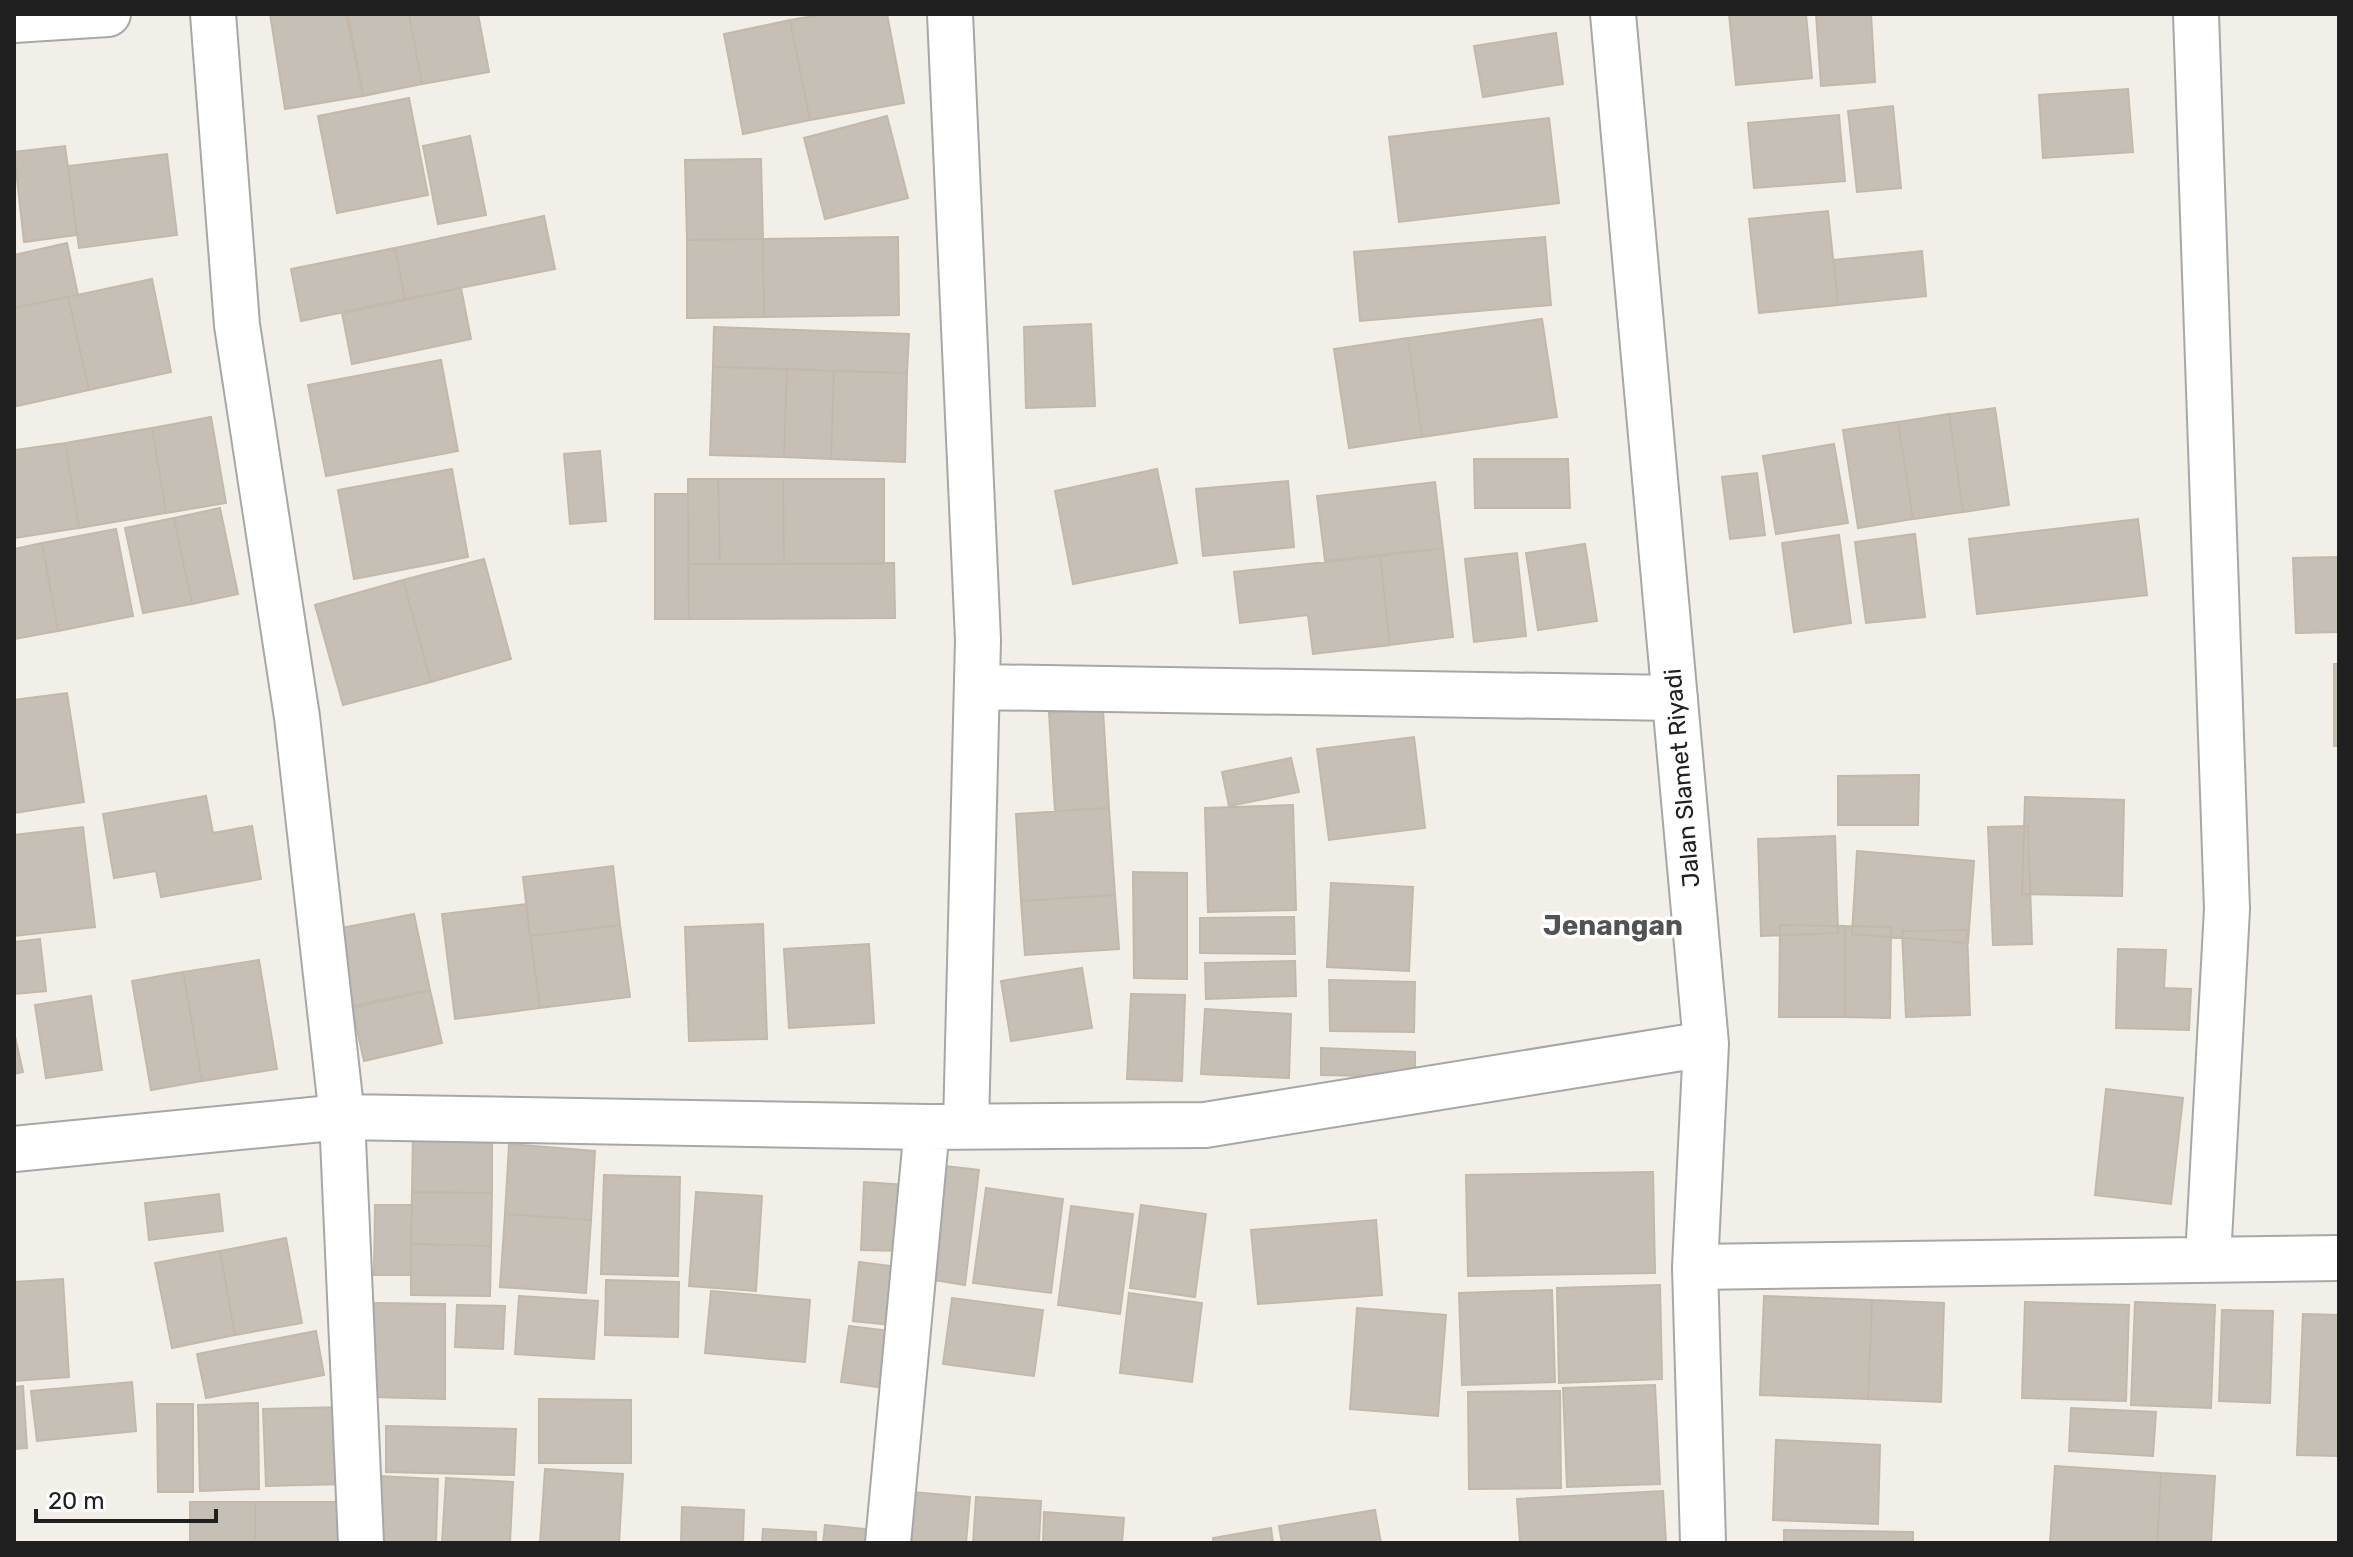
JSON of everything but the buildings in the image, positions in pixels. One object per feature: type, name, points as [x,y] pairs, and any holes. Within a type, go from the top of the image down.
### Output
[{"type":"street","points":[[14,20],[108,14]]},
{"type":"street","points":[[213,14],[237,325],[297,717],[342,1117],[361,1543]]},
{"type":"street","points":[[888,1543],[947,1126],[978,687],[978,625],[950,14]]},
{"type":"street","name":"Jalan Slamet Riyadi","points":[[1613,14],[1706,1044],[1695,1267],[1703,1543]]},
{"type":"street","points":[[2196,14],[2227,909],[2208,1258]]},
{"type":"street","points":[[978,687],[1675,698]]},
{"type":"street","points":[[14,1149],[342,1117],[947,1126],[1205,1125],[1706,1044]]},
{"type":"street","points":[[1695,1267],[2339,1258]]},
{"type":"district","name":"Jenangan","points":[[1613,925]]}]
